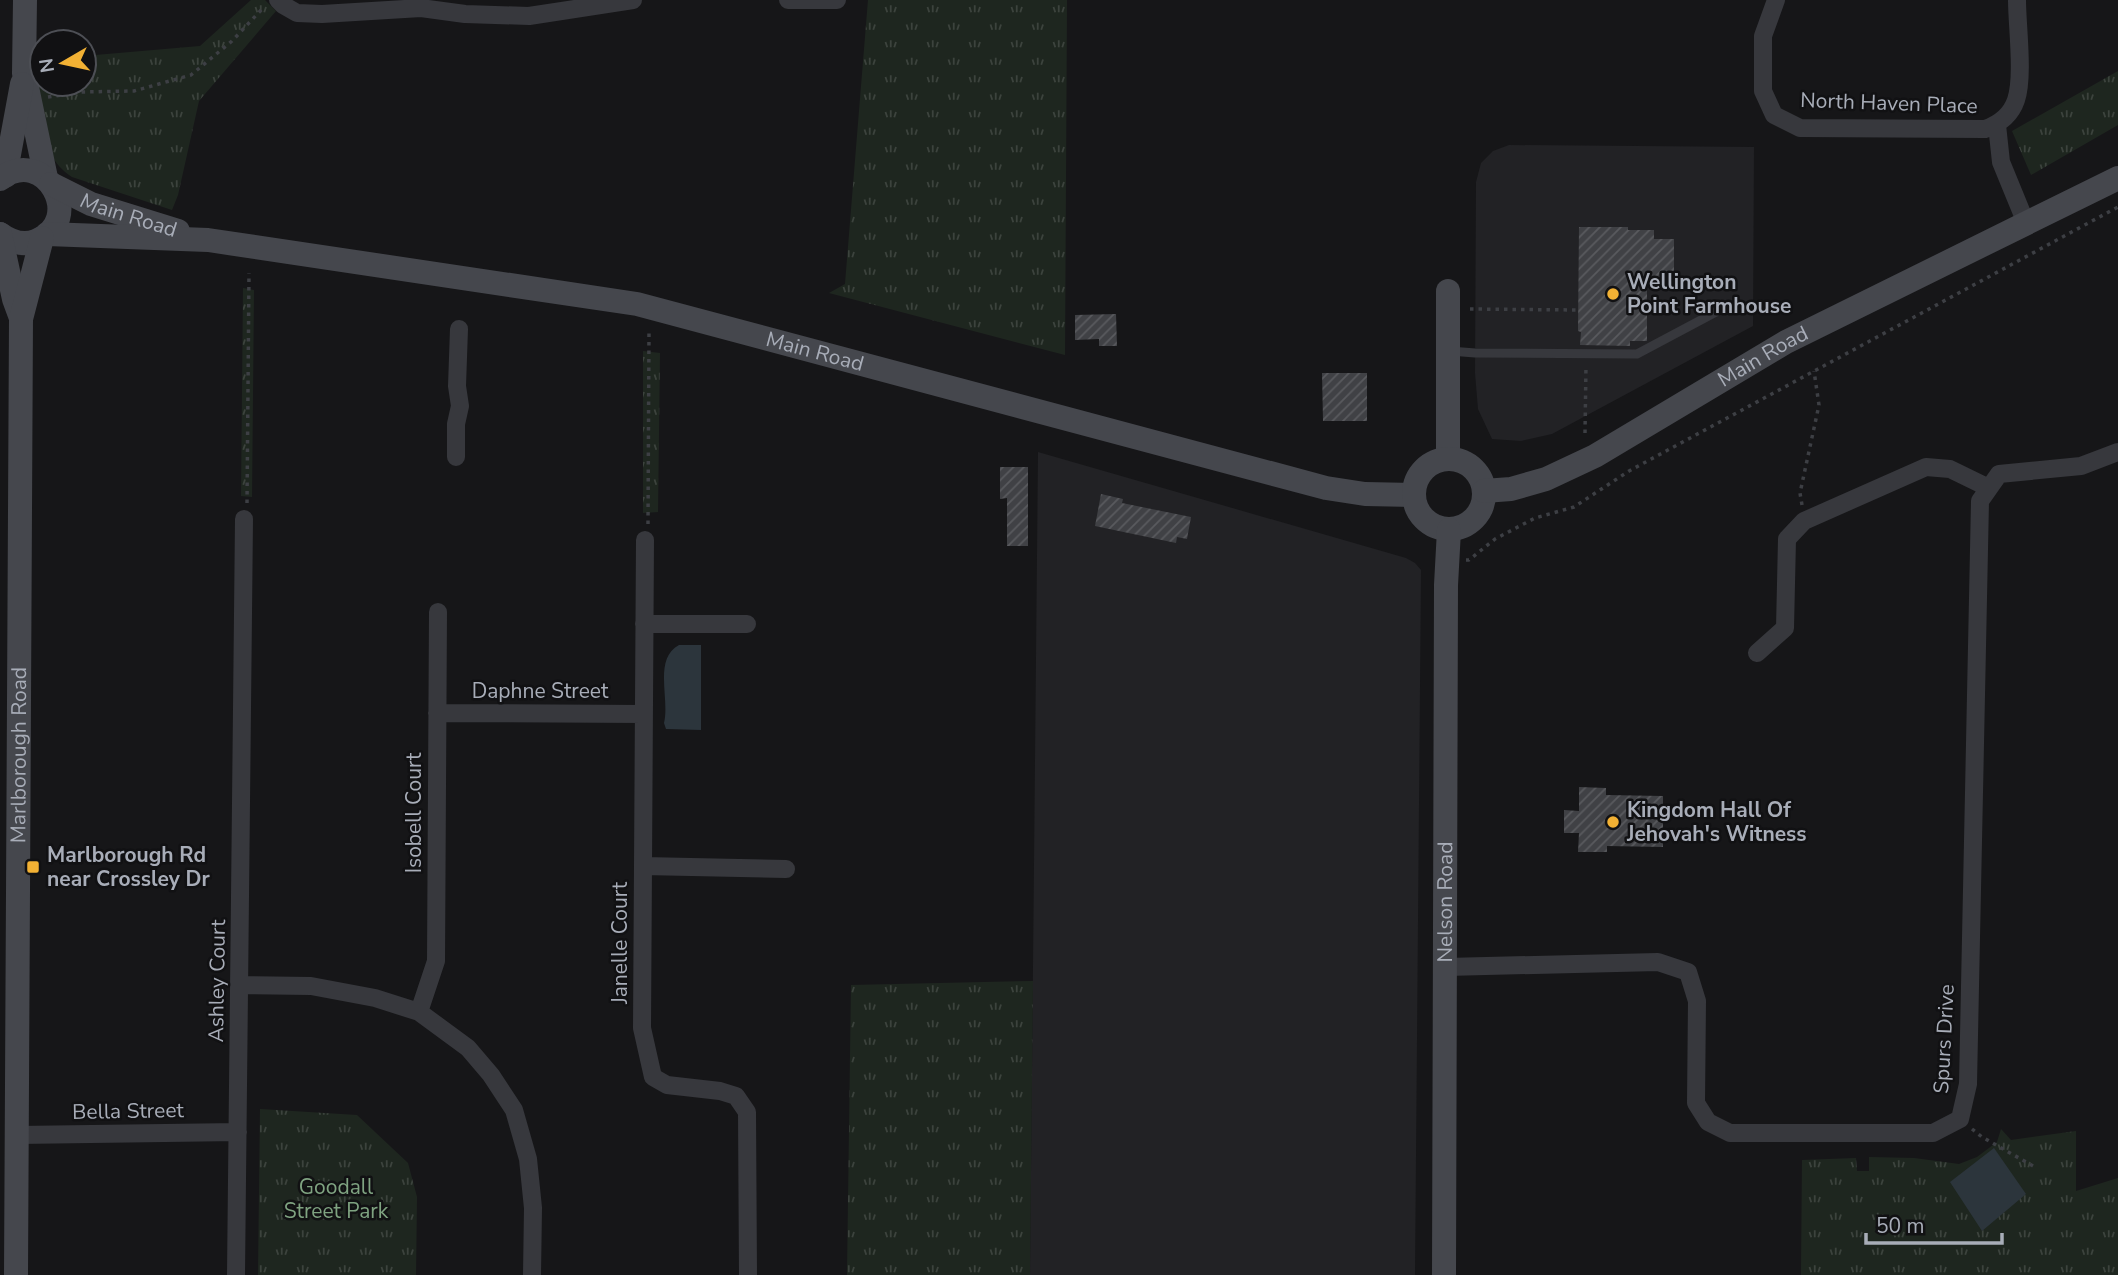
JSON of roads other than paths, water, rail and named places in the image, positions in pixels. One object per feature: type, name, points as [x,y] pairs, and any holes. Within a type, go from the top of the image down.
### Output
[{"type":"main road","points":[[1,178],[24,73],[25,0]]},
{"type":"main road","name":"Marlborough Road","points":[[16,1275],[18,1135],[9,998],[21,318],[45,236],[56,223],[59,210],[58,196],[48,181],[24,73]]},
{"type":"main road","name":"Main Road","points":[[2034,218],[2118,166]]},
{"type":"main road","name":"Main Road","points":[[1,178],[22,170],[34,172],[91,204],[208,240]]},
{"type":"main road","name":"Main Road","points":[[1485,491],[1511,489],[1546,479],[1595,456],[1786,342],[2118,178]]},
{"type":"main road","name":"Marlborough Road","points":[[0,234],[14,299],[21,318]]},
{"type":"main road","name":"Main Road","points":[[0,234],[21,243],[32,242],[45,236],[208,240],[637,304],[1326,488],[1365,495],[1414,495]]},
{"type":"main road","points":[[1448,291],[1448,458]]},
{"type":"main road","points":[[1448,458],[1469,464],[1482,481],[1485,491],[1479,514],[1461,528],[1449,530],[1429,523],[1416,506],[1414,495],[1420,474],[1428,466],[1448,458]]},
{"type":"main road","name":"Nelson Road","points":[[1444,1275],[1446,599],[1449,530]]},
{"type":"street","points":[[277,2],[298,13],[421,8],[465,14],[529,16],[633,0]]},
{"type":"street","points":[[788,0],[837,0]]},
{"type":"street","name":"North Haven Place","points":[[1776,0],[1763,36],[1763,91],[1774,115],[1800,128],[1985,129],[1997,125]]},
{"type":"street","points":[[2017,0],[2018,85],[2009,113],[1997,125],[2001,162],[2034,218]]},
{"type":"street","points":[[456,457],[456,424],[460,406],[457,386],[459,329]]},
{"type":"street","points":[[1757,653],[1785,628],[1787,538],[1804,521],[1926,467],[1950,469],[1989,488],[1999,474],[2081,466],[2118,452]]},
{"type":"street","name":"Spurs Drive","points":[[1446,967],[1658,962],[1688,972],[1697,1001],[1696,1104],[1708,1122],[1730,1133],[1933,1133],[1960,1119],[1968,1084],[1980,501],[1989,488]]},
{"type":"street","name":"Ashley Court","points":[[236,1275],[244,519]]},
{"type":"street","name":"Janelle Court","points":[[645,540],[642,1028],[653,1077],[667,1085],[720,1091],[736,1096],[747,1112],[748,1275]]},
{"type":"street","name":"Isobell Court","points":[[419,1012],[436,961],[438,612]]},
{"type":"street","points":[[645,624],[747,624]]},
{"type":"street","name":"Daphne Street","points":[[437,713],[644,714]]},
{"type":"street","points":[[643,866],[786,869]]},
{"type":"street","points":[[240,985],[312,986],[375,998],[419,1012],[468,1048],[491,1075],[514,1110],[528,1159],[533,1208],[532,1275]]},
{"type":"street","name":"Bella Street","points":[[18,1135],[239,1132]]},
{"type":"lane","points":[[1448,351],[1637,355],[1716,312]]},
{"type":"place","name":"Wellington Point Farmhouse","points":[[1613,294]]},
{"type":"place","name":"Kingdom Hall Of Jehovah's Witness","points":[[1613,822]]},
{"type":"place","name":"Marlborough Rd near Crossley Dr","points":[[33,867]]},
{"type":"park label","name":"Goodall Street Park","points":[[336,1199]]}]
